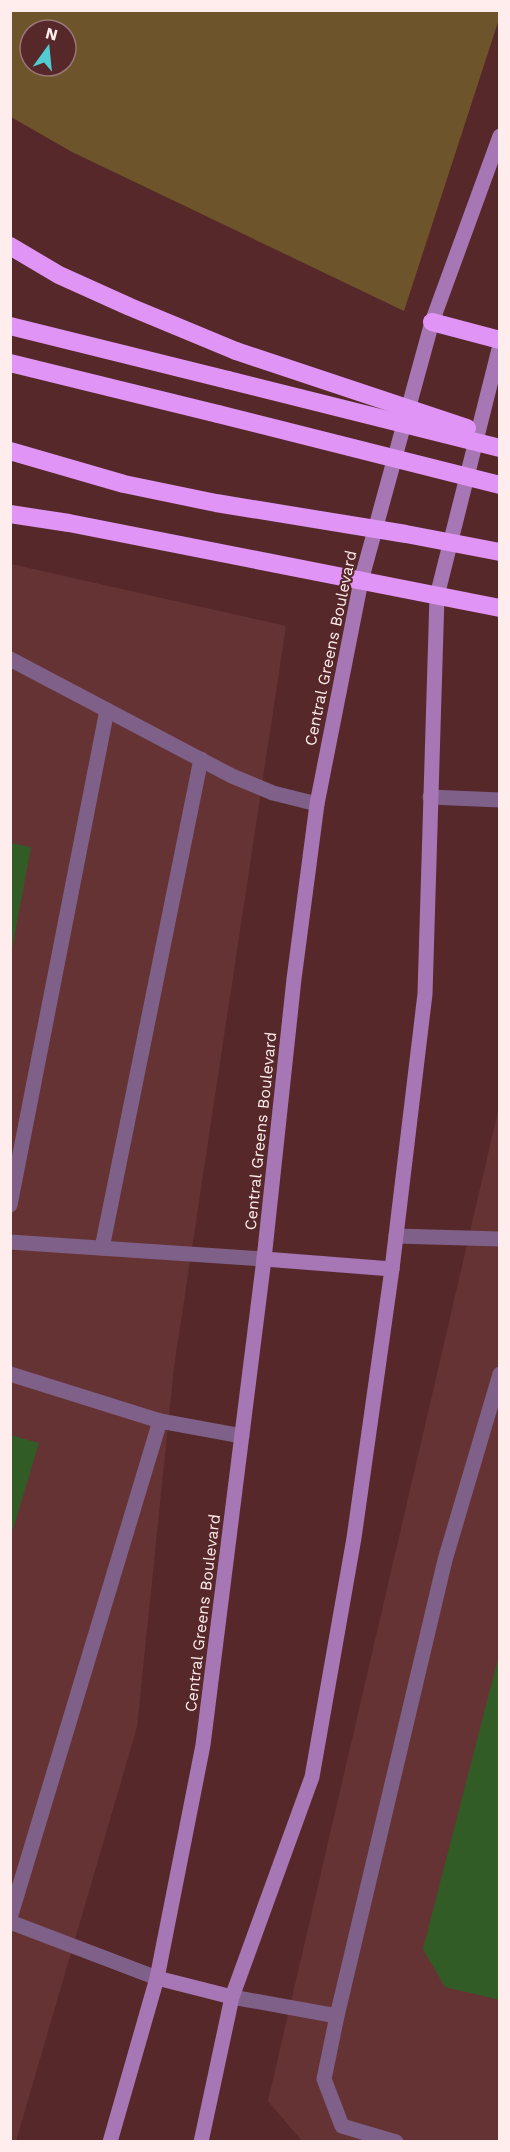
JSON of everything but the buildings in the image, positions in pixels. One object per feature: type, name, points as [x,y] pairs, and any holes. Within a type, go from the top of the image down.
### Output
[{"type":"highway","points":[[10,246],[59,275],[130,308],[236,351],[500,440]]},
{"type":"highway","points":[[432,322],[500,340]]},
{"type":"highway","points":[[10,326],[500,448]]},
{"type":"highway","points":[[10,363],[500,485]]},
{"type":"highway","points":[[10,451],[124,484],[216,503],[500,552]]},
{"type":"highway","points":[[10,514],[81,525],[285,564],[500,608]]},
{"type":"street","name":"Central Greens Boulevard","points":[[110,2142],[157,1977],[203,1745],[264,1259],[294,979],[317,804],[361,581],[432,322],[500,136]]},
{"type":"street","points":[[201,2142],[232,1997],[312,1777],[354,1538],[392,1269],[425,994],[437,596],[500,345]]},
{"type":"street","points":[[264,1259],[392,1269]]},
{"type":"street","points":[[157,1977],[232,1997]]},
{"type":"lane","points":[[10,659],[232,776],[273,793],[317,804]]},
{"type":"lane","points":[[10,1205],[107,710]]},
{"type":"lane","points":[[102,1248],[201,759]]},
{"type":"lane","points":[[430,797],[500,800]]},
{"type":"lane","points":[[396,1236],[500,1239]]},
{"type":"lane","points":[[10,1242],[264,1259]]},
{"type":"lane","points":[[10,1374],[160,1421],[242,1436]]},
{"type":"lane","points":[[396,2142],[342,2126],[324,2079],[445,1560],[500,1374]]},
{"type":"lane","points":[[157,1977],[10,1920],[160,1421]]},
{"type":"lane","points":[[232,1997],[337,2016]]},
{"type":"shaded area","points":[[11,10],[499,11],[499,19],[404,311],[72,152],[11,117]]},
{"type":"shaded area","points":[[11,564],[286,626],[174,1367],[137,1727],[16,2141],[11,2142]]},
{"type":"shaded area","points":[[499,1107],[499,2141],[302,2141],[268,2101]]}]
